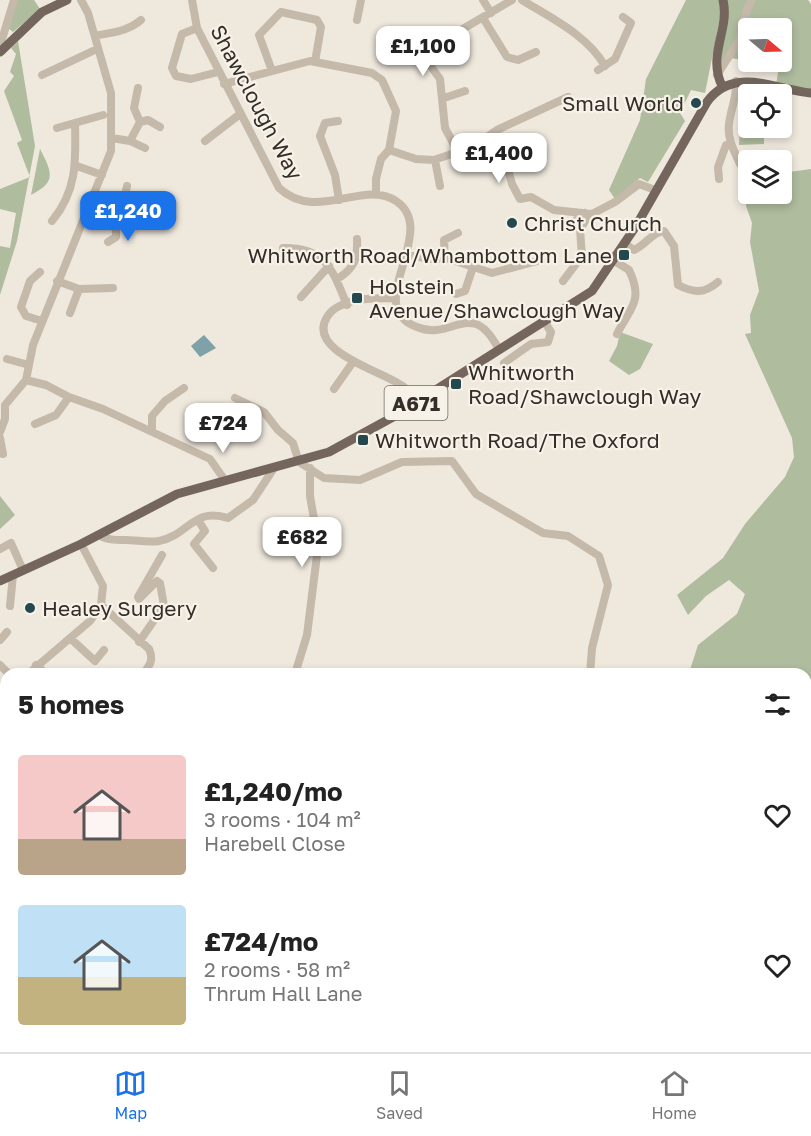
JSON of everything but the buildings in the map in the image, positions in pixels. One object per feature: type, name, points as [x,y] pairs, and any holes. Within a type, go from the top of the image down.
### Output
[{"type":"main road","points":[[1,51],[42,12],[67,0]]},
{"type":"main road","points":[[723,0],[724,12],[716,60],[717,75],[722,86],[736,81],[811,93]]},
{"type":"main road","name":"A671","points":[[0,581],[81,544],[177,494],[224,479],[299,462],[329,452],[416,403],[483,361],[498,348],[592,291],[614,260],[707,102],[722,86]]},
{"type":"street","points":[[1,51],[0,46],[14,0]]},
{"type":"street","points":[[0,432],[5,419],[5,405],[27,380],[42,321],[57,280],[111,151],[111,93],[95,36],[81,0]]},
{"type":"street","name":"Shawclough Way","points":[[192,0],[197,28],[279,188],[289,198],[307,203],[376,195]]},
{"type":"street","points":[[357,20],[361,0]]},
{"type":"street","points":[[483,0],[491,13]]},
{"type":"street","points":[[458,152],[445,128],[444,98],[440,79],[427,61],[426,49],[429,39],[459,31],[512,0]]},
{"type":"street","points":[[522,0],[566,27],[596,51],[602,68],[615,59],[631,23],[624,17]]},
{"type":"street","points":[[717,75],[741,39],[745,14],[752,0]]},
{"type":"street","points":[[272,71],[259,35],[281,12],[317,20],[321,27],[315,62]]},
{"type":"street","points":[[483,18],[507,57],[518,60],[536,52]]},
{"type":"street","points":[[95,36],[132,28],[141,20]]},
{"type":"street","points":[[197,28],[182,34],[172,68],[176,76],[191,78],[218,72]]},
{"type":"street","points":[[42,75],[97,49]]},
{"type":"street","points":[[224,84],[315,62],[372,73],[382,80],[396,111],[388,150],[381,159],[376,179],[376,195],[397,201],[407,216],[411,234],[396,298],[399,313],[410,324],[427,331],[467,322],[477,323],[488,332],[498,348]]},
{"type":"street","points":[[736,81],[737,93],[728,125],[730,143],[738,160]]},
{"type":"street","points":[[138,88],[134,108],[140,122]]},
{"type":"street","points":[[444,98],[465,91]]},
{"type":"street","points":[[388,150],[416,159],[435,160],[472,147],[497,130],[568,97]]},
{"type":"street","points":[[205,141],[240,114]]},
{"type":"street","points":[[57,128],[103,115]]},
{"type":"street","points":[[130,141],[140,122],[148,120],[160,127]]},
{"type":"street","points":[[338,121],[325,123],[320,136],[335,175],[339,200]]},
{"type":"street","points":[[52,222],[63,207],[77,166],[75,124]]},
{"type":"street","points":[[112,138],[130,141],[145,148]]},
{"type":"street","points":[[719,179],[718,167],[726,145],[730,143]]},
{"type":"street","points":[[505,158],[512,184],[520,199],[537,198],[552,210],[588,214]]},
{"type":"street","points":[[435,160],[440,186]]},
{"type":"street","points":[[77,166],[102,175]]},
{"type":"street","points":[[575,221],[604,209],[639,183],[655,190]]},
{"type":"street","points":[[116,226],[119,226],[123,217],[129,190]]},
{"type":"street","points":[[86,214],[116,226]]},
{"type":"street","points":[[563,281],[582,256],[580,229],[588,214]]},
{"type":"street","points":[[108,242],[116,237],[116,226]]},
{"type":"street","points":[[624,243],[634,250],[644,246],[655,233],[664,231],[674,246],[678,285],[690,291],[704,292],[718,282]]},
{"type":"street","points":[[445,258],[444,240],[458,233]]},
{"type":"street","points":[[337,279],[352,268],[358,257],[357,239]]},
{"type":"street","points":[[283,248],[304,248],[321,256],[337,279],[347,304]]},
{"type":"street","points":[[406,255],[432,259],[445,258],[492,273],[542,260]]},
{"type":"street","points":[[614,260],[629,270],[637,294],[629,316],[617,334]]},
{"type":"street","points":[[301,297],[329,266]]},
{"type":"street","points":[[456,294],[465,291],[473,267]]},
{"type":"street","points":[[40,272],[30,280],[21,307],[26,316],[42,321]]},
{"type":"street","points":[[57,280],[79,289],[113,288]]},
{"type":"street","points":[[70,313],[79,289]]},
{"type":"street","points":[[396,298],[369,298],[334,308],[326,319],[325,328],[330,342],[353,362],[405,387],[416,403]]},
{"type":"street","points":[[504,363],[531,344],[548,342],[551,332],[544,321]]},
{"type":"street","points":[[8,360],[29,365]]},
{"type":"street","points":[[334,390],[353,362]]},
{"type":"street","points":[[27,380],[46,385],[69,397],[103,409],[210,459],[224,479]]},
{"type":"street","points":[[152,431],[152,416],[165,401],[184,388]]},
{"type":"street","points":[[35,424],[56,416],[69,397]]},
{"type":"street","points":[[235,398],[264,412],[278,430],[293,443],[299,462],[324,478],[360,480],[402,462],[450,460],[476,494],[543,533],[568,536],[592,550],[599,556],[609,585],[594,638],[591,668]]},
{"type":"street","points":[[0,438],[5,450]]},
{"type":"street","points":[[98,535],[106,539],[159,541],[213,513],[228,518],[253,500],[274,468]]},
{"type":"street","points":[[297,668],[307,635],[318,542],[310,496],[310,468]]},
{"type":"street","points":[[198,520],[205,531],[194,544],[213,568]]},
{"type":"street","points":[[0,549],[10,543],[23,570]]},
{"type":"street","points":[[33,668],[90,621],[101,605],[103,586],[81,544]]},
{"type":"street","points":[[139,642],[164,606],[160,583],[157,581],[143,597],[139,599],[138,597],[162,555]]},
{"type":"street","points":[[10,606],[13,575]]},
{"type":"street","points":[[101,605],[149,650],[152,657],[148,668]]},
{"type":"street","points":[[0,640],[7,632]]},
{"type":"street","points":[[70,638],[95,660],[104,650]]},
{"type":"street","points":[[36,665],[39,668]]},
{"type":"green space","points":[[16,0],[34,0],[40,9],[13,32],[8,28]]},
{"type":"green space","points":[[686,0],[720,0],[721,13],[705,93],[691,90],[680,113],[685,121],[648,182],[640,178],[615,199],[609,190],[640,120],[646,79]]},
{"type":"green space","points":[[727,0],[750,0],[744,18],[738,18],[738,36],[720,69]]},
{"type":"green space","points":[[755,0],[808,0],[811,4],[811,92],[792,89],[792,84],[776,84],[778,72],[792,72],[792,18],[745,18]]},
{"type":"green space","points":[[738,38],[738,59],[731,58]]},
{"type":"green space","points":[[18,41],[35,146],[29,175],[17,143],[22,140],[4,91],[14,76],[10,72],[16,54],[11,48]]},
{"type":"green space","points":[[739,138],[764,138],[764,144],[739,145]]},
{"type":"green space","points":[[40,149],[50,176],[45,186],[31,195]]},
{"type":"green space","points":[[811,169],[811,668],[691,668],[698,645],[737,614],[745,594],[729,580],[706,596],[688,615],[677,595],[723,558],[745,524],[785,477],[794,457],[792,438],[745,334],[751,333],[750,315],[759,291],[750,242],[752,223],[746,204],[792,204],[792,172]]},
{"type":"green space","points":[[29,177],[17,241],[0,295],[0,246],[10,248],[16,213],[0,209],[0,189]]},
{"type":"green space","points":[[620,332],[653,344],[640,369],[629,375],[609,361],[617,346]]},
{"type":"green space","points":[[0,496],[15,515],[0,529]]},
{"type":"water","points":[[204,335],[216,348],[200,357],[191,346]]},
{"type":"place","name":"Small World","points":[[696,103]]},
{"type":"place","name":"Christ Church","points":[[512,223]]},
{"type":"place","name":"Whitworth Road/Whambottom Lane","points":[[624,255]]},
{"type":"place","name":"Holstein Avenue/Shawclough Way","points":[[357,298]]},
{"type":"place","name":"Whitworth Road/Shawclough Way","points":[[456,384]]},
{"type":"place","name":"Whitworth Road/The Oxford","points":[[363,440]]},
{"type":"place","name":"Healey Surgery","points":[[30,608]]}]
